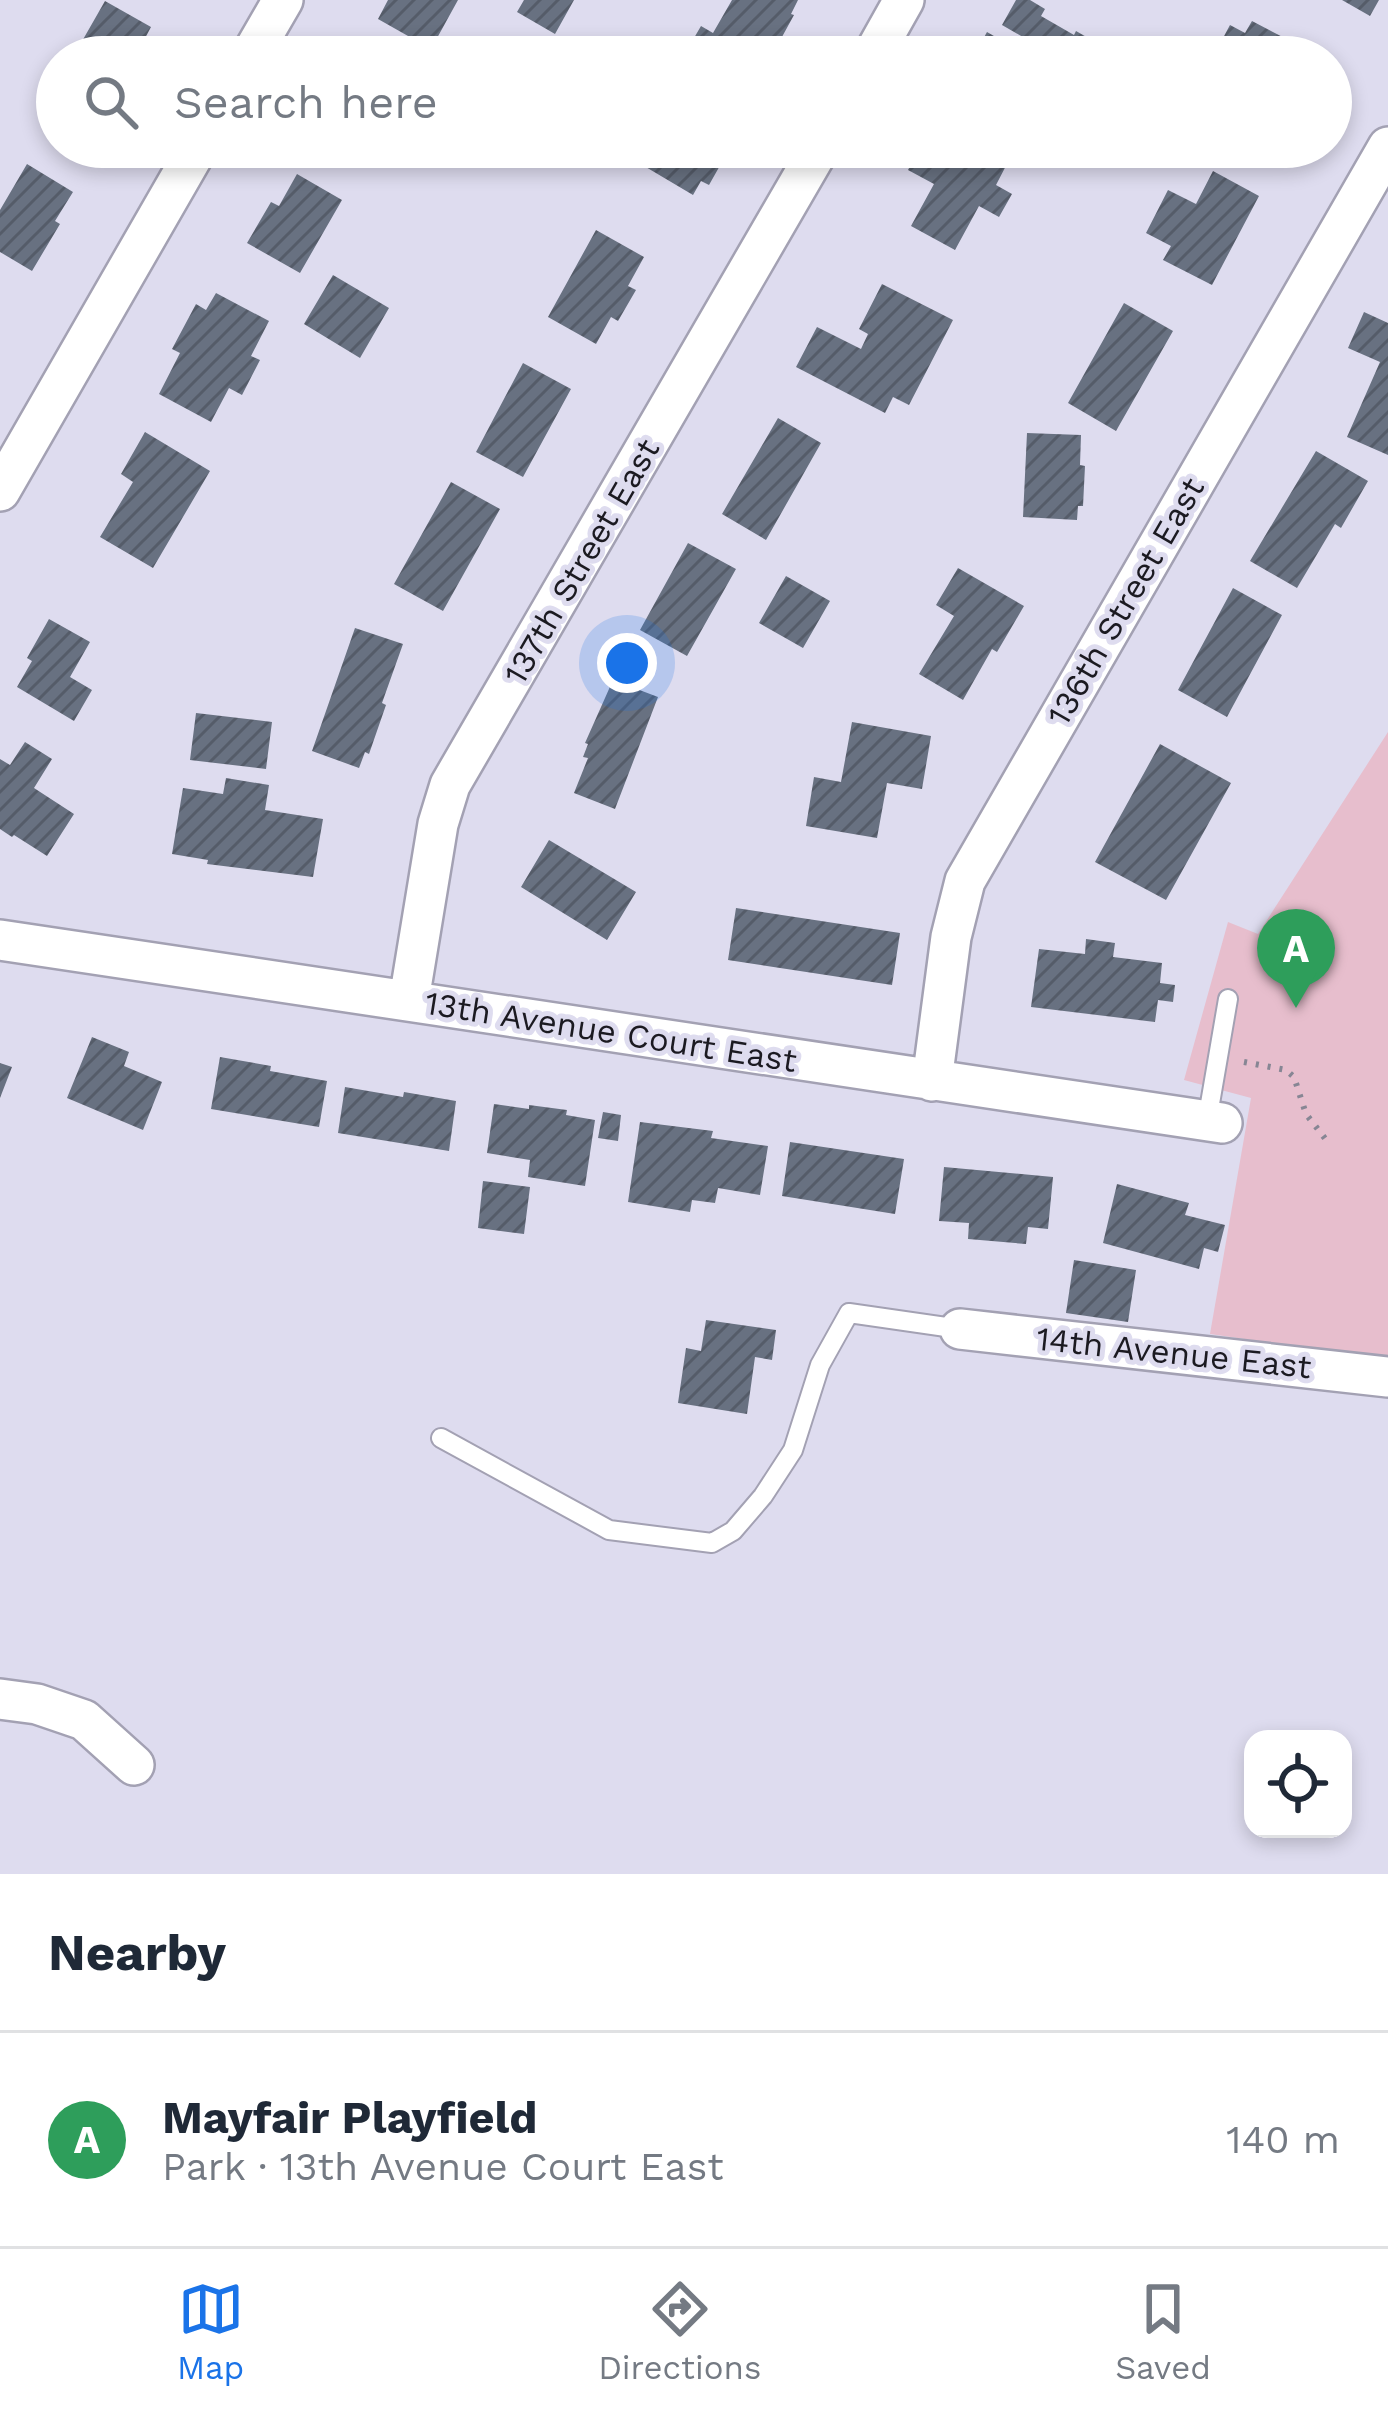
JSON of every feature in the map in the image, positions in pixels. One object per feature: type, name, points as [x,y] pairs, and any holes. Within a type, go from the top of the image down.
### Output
[{"type":"street","points":[[263,36],[284,0]]},
{"type":"street","points":[[884,36],[904,0]]},
{"type":"street","name":"136th Street East","points":[[932,1081],[951,937],[964,881],[1388,147]]},
{"type":"street","points":[[0,490],[187,168]]},
{"type":"street","name":"137th Street East","points":[[410,1000],[438,824],[450,785],[808,168]]},
{"type":"street","name":"13th Avenue Court East","points":[[0,940],[1214,1122]]},
{"type":"street","name":"14th Avenue East","points":[[960,1329],[1388,1377]]},
{"type":"street","points":[[0,1699],[37,1704],[84,1720],[134,1765]]},
{"type":"lane","points":[[1214,1122],[1217,1057],[1228,999]]},
{"type":"lane","points":[[441,1438],[609,1530],[712,1543],[733,1531],[793,1450],[820,1365],[850,1313],[960,1329]]},
{"type":"path","points":[[1217,1057],[1286,1070],[1297,1083],[1306,1114],[1327,1141]]},
{"type":"shaded area","points":[[1388,732],[1388,1360],[1210,1334],[1251,1098],[1184,1080],[1228,922],[1258,934]]},
{"type":"building","points":[[388,0],[458,0],[438,36],[408,36],[378,19]]},
{"type":"building","points":[[524,0],[574,0],[555,34],[517,12]]},
{"type":"building","points":[[732,0],[798,0],[782,36],[695,36],[701,26],[713,33]]},
{"type":"building","points":[[1016,0],[1030,0],[1045,9],[1041,16],[1085,36],[1021,36],[1002,25]]},
{"type":"building","points":[[1342,0],[1379,0],[1370,16]]},
{"type":"building","points":[[105,1],[151,27],[146,36],[85,36]]},
{"type":"building","points":[[1252,21],[1281,36],[1224,36],[1230,25],[1245,33]]},
{"type":"building","points":[[27,164],[73,192],[32,271],[0,252],[0,210]]},
{"type":"building","points":[[647,168],[719,168],[709,185],[701,181],[693,195]]},
{"type":"building","points":[[1005,168],[996,185],[1012,194],[999,217],[979,206],[955,250],[911,226],[934,184],[908,170]]},
{"type":"building","points":[[1213,171],[1259,196],[1212,285],[1163,260],[1171,246],[1146,233],[1168,190],[1196,204]]},
{"type":"building","points":[[297,174],[342,200],[300,273],[247,243],[271,202],[279,206]]},
{"type":"building","points":[[596,230],[644,257],[628,286],[636,290],[618,321],[611,317],[596,344],[548,317]]},
{"type":"building","points":[[333,275],[389,308],[360,358],[304,324]]},
{"type":"building","points":[[882,284],[953,320],[909,405],[893,397],[885,413],[796,367],[817,327],[861,349],[868,334],[859,329]]},
{"type":"building","points":[[216,293],[269,321],[251,356],[260,360],[242,395],[229,388],[211,422],[159,394],[180,353],[172,349],[196,304],[206,310]]},
{"type":"building","points":[[1124,303],[1173,331],[1116,431],[1068,403]]},
{"type":"building","points":[[1364,312],[1388,323],[1388,455],[1347,437],[1380,362],[1348,348]]},
{"type":"building","points":[[523,363],[571,389],[523,477],[476,452]]},
{"type":"building","points":[[778,418],[821,443],[766,540],[722,514]]},
{"type":"building","points":[[145,432],[210,471],[153,568],[100,537],[133,482],[121,474]]},
{"type":"building","points":[[1027,433],[1081,435],[1080,465],[1085,466],[1083,506],[1078,506],[1077,520],[1023,517]]},
{"type":"building","points":[[1316,451],[1368,481],[1341,528],[1335,524],[1297,588],[1250,561]]},
{"type":"building","points":[[451,482],[500,509],[443,611],[394,584]]},
{"type":"building","points":[[688,543],[736,569],[687,656],[640,630]]},
{"type":"building","points":[[958,568],[1024,606],[963,700],[919,674],[954,616],[936,605]]},
{"type":"building","points":[[786,576],[830,601],[803,648],[759,623]]},
{"type":"building","points":[[1233,588],[1282,615],[1227,717],[1178,690]]},
{"type":"building","points":[[49,619],[90,642],[70,677],[92,690],[74,721],[17,687]]},
{"type":"building","points":[[355,628],[403,644],[369,754],[365,752],[359,768],[312,751]]},
{"type":"building","points":[[613,680],[658,697],[615,809],[574,793],[588,758],[583,757],[585,743]]},
{"type":"building","points":[[196,713],[272,722],[266,769],[190,760]]},
{"type":"building","points":[[852,722],[931,736],[922,789],[887,783],[877,838],[806,826],[814,777],[841,782]]},
{"type":"building","points":[[25,742],[52,759],[34,788],[74,814],[47,856],[0,829],[0,759],[10,765]]},
{"type":"building","points":[[1160,744],[1231,783],[1166,900],[1095,862]]},
{"type":"building","points":[[226,778],[269,785],[265,810],[323,819],[313,877],[207,864],[208,860],[172,854],[183,788],[223,794]]},
{"type":"building","points":[[549,840],[636,892],[607,940],[521,887]]},
{"type":"building","points":[[736,908],[900,933],[892,985],[728,960]]},
{"type":"building","points":[[1086,939],[1115,943],[1113,957],[1162,963],[1160,983],[1175,985],[1173,1002],[1158,1000],[1155,1022],[1031,1007],[1039,949],[1085,954]]},
{"type":"building","points":[[92,1037],[129,1052],[124,1066],[162,1082],[143,1130],[67,1098]]},
{"type":"building","points":[[220,1057],[327,1081],[319,1127],[211,1109]]},
{"type":"building","points":[[0,1063],[12,1067],[0,1098]]},
{"type":"building","points":[[345,1087],[456,1101],[449,1151],[338,1133]]},
{"type":"building","points":[[494,1104],[567,1110],[566,1115],[595,1120],[585,1186],[528,1177],[530,1160],[487,1153]]},
{"type":"building","points":[[603,1112],[621,1115],[618,1141],[598,1138]]},
{"type":"building","points":[[640,1122],[713,1131],[711,1138],[768,1146],[760,1195],[718,1188],[715,1203],[692,1200],[690,1212],[628,1202]]},
{"type":"building","points":[[790,1142],[904,1159],[895,1214],[782,1196]]},
{"type":"building","points":[[944,1167],[1053,1177],[1048,1229],[1028,1227],[1026,1244],[968,1239],[969,1223],[939,1221]]},
{"type":"building","points":[[483,1181],[530,1187],[524,1234],[478,1228]]},
{"type":"building","points":[[1117,1184],[1189,1203],[1185,1215],[1225,1225],[1218,1252],[1204,1248],[1199,1269],[1103,1243]]},
{"type":"building","points":[[1074,1260],[1136,1270],[1128,1322],[1066,1313]]},
{"type":"building","points":[[706,1320],[776,1330],[772,1360],[755,1357],[747,1414],[678,1403],[686,1348],[701,1351]]},
{"type":"place","name":"Mayfair Playfield","points":[[1296,1008]]}]
